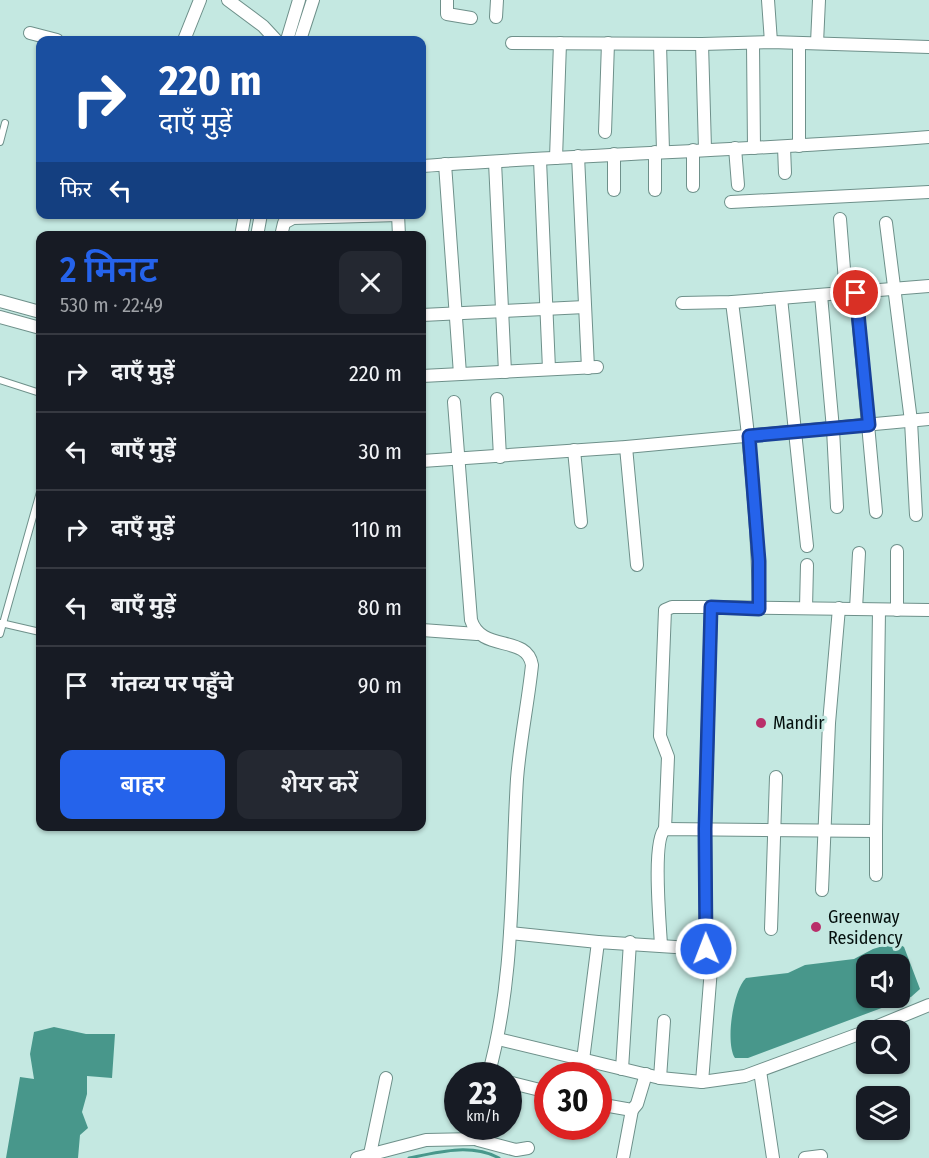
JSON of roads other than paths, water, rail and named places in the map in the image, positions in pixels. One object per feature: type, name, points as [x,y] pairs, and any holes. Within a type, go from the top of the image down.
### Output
[{"type":"street","points":[[186,36],[200,0]]},
{"type":"street","points":[[228,0],[263,26],[272,36]]},
{"type":"street","points":[[288,36],[299,0]]},
{"type":"street","points":[[301,36],[313,0]]},
{"type":"street","points":[[447,0],[447,14],[471,18]]},
{"type":"street","points":[[496,18],[497,0]]},
{"type":"street","points":[[768,0],[771,42]]},
{"type":"street","points":[[817,43],[819,0]]},
{"type":"street","points":[[292,21],[305,26]]},
{"type":"street","points":[[30,33],[42,36]]},
{"type":"street","points":[[512,43],[753,44],[771,42],[929,46]]},
{"type":"street","points":[[556,158],[561,43]]},
{"type":"street","points":[[799,43],[799,146]]},
{"type":"street","points":[[605,132],[608,44]]},
{"type":"street","points":[[655,190],[659,151],[660,44]]},
{"type":"street","points":[[693,186],[699,150],[702,44]]},
{"type":"street","points":[[753,44],[753,148]]},
{"type":"street","points":[[426,166],[929,137]]},
{"type":"street","points":[[784,147],[785,173]]},
{"type":"street","points":[[735,148],[738,185]]},
{"type":"street","points":[[614,154],[614,190]]},
{"type":"street","points":[[426,376],[592,367],[585,307],[578,156]]},
{"type":"street","points":[[540,160],[549,369]]},
{"type":"street","points":[[495,162],[505,372]]},
{"type":"street","points":[[445,164],[460,374]]},
{"type":"street","points":[[731,202],[929,192]]},
{"type":"street","points":[[283,231],[284,223],[291,219]]},
{"type":"street","points":[[840,219],[869,425],[876,512]]},
{"type":"street","points":[[886,223],[892,289],[911,421],[916,515]]},
{"type":"street","points":[[682,303],[821,296],[929,286]]},
{"type":"street","points":[[821,296],[833,429],[837,507]]},
{"type":"street","points":[[781,298],[807,546]]},
{"type":"street","points":[[0,301],[36,311]]},
{"type":"street","points":[[732,302],[749,436],[759,561],[759,609]]},
{"type":"street","points":[[426,315],[585,307]]},
{"type":"street","points":[[0,317],[36,327]]},
{"type":"street","points":[[497,399],[500,457]]},
{"type":"street","points":[[454,402],[471,620],[477,634]]},
{"type":"street","points":[[426,461],[626,447],[929,419]]},
{"type":"street","points":[[626,447],[637,566]]},
{"type":"street","points":[[574,450],[581,522]]},
{"type":"street","points":[[897,551],[897,610]]},
{"type":"street","points":[[856,609],[859,553]]},
{"type":"street","points":[[806,608],[807,565]]},
{"type":"street","points":[[660,945],[659,856],[661,834],[666,829],[668,757],[660,736],[665,610],[672,607],[711,607],[929,610]]},
{"type":"street","points":[[702,1083],[712,956],[706,949],[705,829],[711,607]]},
{"type":"street","points":[[822,890],[829,723],[839,608]]},
{"type":"street","points":[[876,875],[879,610]]},
{"type":"street","points":[[426,630],[477,634],[522,649],[528,654],[532,665],[518,776],[510,933],[498,1039],[492,1062]]},
{"type":"street","points":[[771,929],[776,777]]},
{"type":"street","points":[[666,829],[876,831]]},
{"type":"street","points":[[510,933],[598,942],[630,942],[706,949]]},
{"type":"street","points":[[583,1060],[598,942]]},
{"type":"street","points":[[622,1069],[630,942]]},
{"type":"street","points":[[894,1020],[929,1005]]},
{"type":"street","points":[[660,1078],[664,1021]]},
{"type":"street","points":[[498,1039],[660,1078],[702,1083],[722,1081],[760,1071],[856,1035]]},
{"type":"street","points":[[760,1071],[773,1158]]},
{"type":"street","points":[[622,1158],[632,1110],[637,1104],[646,1074]]},
{"type":"street","points":[[370,1154],[387,1078]]},
{"type":"street","points":[[612,1106],[632,1110]]},
{"type":"street","points":[[357,1158],[444,1138]]},
{"type":"street","points":[[493,1140],[516,1150],[528,1148]]},
{"type":"street","points":[[805,1158],[821,1156]]},
{"type":"lane","points":[[0,142],[5,123]]},
{"type":"lane","points":[[0,380],[36,392]]},
{"type":"lane","points":[[0,634],[1,623],[36,505]]},
{"type":"lane","points":[[1,623],[36,631]]},
{"type":"waterway","points":[[409,1158],[454,1150],[477,1151],[499,1158]]},
{"type":"place","name":"Mandir","points":[[761,723]]},
{"type":"place","name":"Greenway Residency","points":[[816,927]]}]
